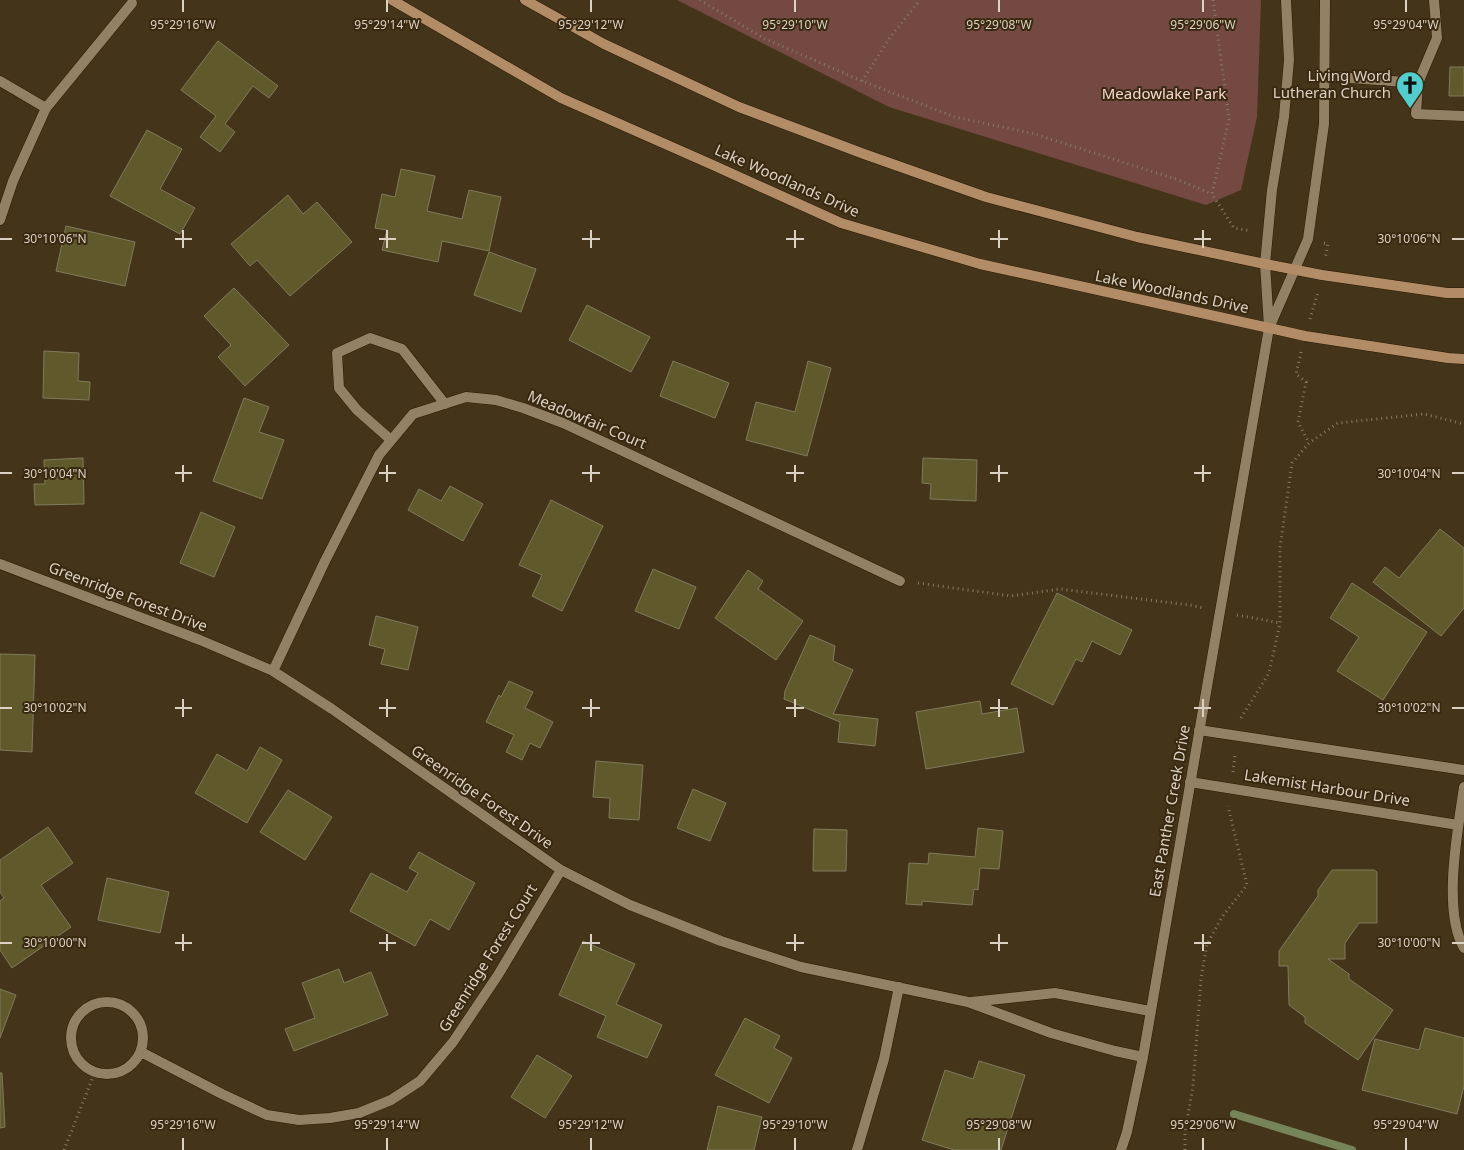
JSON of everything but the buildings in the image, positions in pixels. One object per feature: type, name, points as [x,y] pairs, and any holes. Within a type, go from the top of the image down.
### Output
[{"type":"main road","name":"Lake Woodlands Drive","points":[[392,0],[561,98],[841,223],[980,264],[1269,328],[1448,358],[1464,359]]},
{"type":"main road","points":[[525,0],[604,44],[739,107],[986,197],[1137,237],[1294,270],[1447,293],[1464,293]]},
{"type":"street","points":[[1269,328],[1265,264],[1272,190],[1284,117],[1289,60],[1286,0]]},
{"type":"street","points":[[1269,328],[1308,238],[1324,124],[1325,0]]},
{"type":"street","points":[[1434,0],[1437,38],[1418,83],[1416,114],[1464,116]]},
{"type":"street","points":[[0,220],[13,181],[46,108],[132,3]]},
{"type":"street","points":[[1324,76],[1418,83]]},
{"type":"street","points":[[0,81],[46,108]]},
{"type":"street","name":"East Panther Creek Drive","points":[[1121,1150],[1127,1132],[1143,1057],[1269,328]]},
{"type":"street","points":[[391,440],[357,410],[339,388],[338,352],[370,338],[402,349],[445,404]]},
{"type":"street","name":"Meadowfair Court","points":[[273,671],[325,561],[379,455],[413,414],[466,397],[496,400],[555,420],[900,580]]},
{"type":"street","name":"Greenridge Forest Drive","points":[[0,564],[200,640],[273,671],[332,709],[561,870],[630,905],[720,941],[801,967],[968,1002],[1051,1033],[1143,1057]]},
{"type":"street","points":[[1199,730],[1464,770]]},
{"type":"street","name":"Lakemist Harbour Drive","points":[[1190,782],[1458,825]]},
{"type":"street","points":[[1464,787],[1454,870],[1453,916],[1461,944],[1464,948]]},
{"type":"street","name":"Greenridge Forest Court","points":[[141,1052],[267,1115],[299,1120],[330,1118],[359,1112],[391,1100],[420,1081],[453,1042],[498,975],[561,870]]},
{"type":"street","points":[[857,1150],[884,1059],[899,987]]},
{"type":"street","name":"Greenridge Forest Drive","points":[[968,1002],[1056,993],[1150,1011]]},
{"type":"street","points":[[110,1003],[121,1005],[131,1011],[138,1020],[142,1030],[141,1052],[135,1062],[117,1073],[95,1072],[77,1058],[73,1048],[72,1036],[74,1026],[88,1008],[98,1004],[110,1003]]},
{"type":"path","points":[[700,0],[763,38],[862,81],[955,116],[1030,133],[1176,180],[1212,194]]},
{"type":"path","points":[[862,81],[892,36],[920,0]]},
{"type":"path","points":[[1185,1150],[1185,1132],[1193,1086],[1202,979],[1207,944],[1222,918],[1247,884],[1228,806],[1238,723],[1269,673],[1280,623],[1280,548],[1292,463],[1309,443],[1338,423],[1424,414],[1464,424]]},
{"type":"path","points":[[900,580],[1012,596],[1060,589],[1189,605],[1280,623]]},
{"type":"path","points":[[64,1150],[95,1072]]},
{"type":"green space","name":"Meadowlake Park","points":[[677,0],[1261,0],[1257,117],[1241,190],[1206,205],[889,107]]},
{"type":"waterway","points":[[1234,1114],[1352,1150]]},
{"type":"place","name":"Living Word Lutheran Church","points":[[1410,109]]}]
